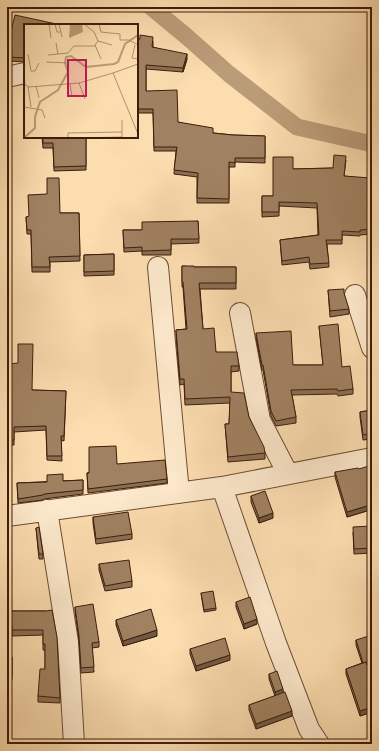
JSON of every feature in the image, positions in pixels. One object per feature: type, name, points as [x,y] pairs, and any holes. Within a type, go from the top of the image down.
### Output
[{"type":"street","points":[[7,77],[24,74]]},
{"type":"street","points":[[158,267],[179,493]]},
{"type":"street","points":[[355,295],[372,348]]},
{"type":"street","points":[[240,313],[260,420],[288,474]]},
{"type":"street","points":[[7,516],[222,487],[372,458]]},
{"type":"street","points":[[222,487],[276,643],[303,715],[309,729],[319,744]]},
{"type":"street","points":[[47,510],[68,642],[74,744]]},
{"type":"building","points":[[15,15],[56,24],[24,24],[24,58],[9,57],[9,39]]},
{"type":"building","points":[[140,35],[153,37],[152,47],[187,54],[183,68],[146,65],[146,91],[177,90],[178,122],[213,128],[213,133],[265,136],[265,158],[235,158],[235,163],[229,162],[229,199],[197,198],[198,173],[174,170],[177,147],[154,147],[153,109],[138,109],[138,39],[140,39]]},
{"type":"building","points":[[43,138],[86,138],[86,166],[54,167],[53,143],[43,143]]},
{"type":"building","points":[[334,155],[346,156],[344,176],[372,179],[372,229],[360,230],[360,232],[342,231],[342,240],[326,240],[329,263],[310,264],[309,257],[282,261],[280,240],[319,235],[317,203],[279,202],[279,212],[262,212],[262,196],[273,196],[273,157],[293,157],[293,169],[333,168]]},
{"type":"building","points":[[47,178],[59,178],[60,213],[79,213],[80,256],[49,257],[50,267],[32,267],[31,230],[27,230],[26,217],[29,216],[28,195],[47,194]]},
{"type":"building","points":[[198,221],[199,239],[171,239],[171,250],[142,251],[142,247],[124,248],[123,230],[142,230],[142,222]]},
{"type":"building","points":[[114,254],[114,271],[84,272],[84,255]]},
{"type":"building","points":[[182,266],[236,267],[236,283],[199,283],[203,329],[214,328],[216,352],[237,352],[239,366],[231,366],[231,392],[244,393],[249,417],[264,447],[265,453],[228,457],[225,424],[229,424],[230,397],[185,399],[184,379],[180,379],[176,330],[187,329],[182,282]]},
{"type":"building","points":[[344,289],[349,309],[330,311],[328,290]]},
{"type":"building","points":[[338,324],[342,367],[350,366],[353,389],[338,391],[337,389],[291,390],[296,417],[276,421],[271,411],[256,333],[291,331],[293,365],[323,365],[319,326]]},
{"type":"building","points":[[18,344],[33,344],[32,390],[66,391],[64,436],[61,436],[62,456],[47,456],[46,426],[14,427],[14,440],[7,440],[7,364],[18,363]]},
{"type":"building","points":[[372,410],[372,433],[363,435],[360,412]]},
{"type":"building","points":[[116,446],[117,464],[165,460],[167,479],[88,489],[87,473],[89,473],[89,447]]},
{"type":"building","points":[[372,465],[372,496],[367,498],[370,505],[347,512],[335,472],[359,469]]},
{"type":"building","points":[[63,474],[63,481],[83,480],[83,490],[44,494],[18,499],[17,483],[47,482],[47,475]]},
{"type":"building","points":[[265,491],[273,513],[259,518],[251,496]]},
{"type":"building","points":[[128,512],[132,534],[96,539],[93,517]]},
{"type":"building","points":[[372,526],[372,548],[354,549],[353,527]]},
{"type":"building","points":[[39,527],[43,554],[39,554],[36,528]]},
{"type":"building","points":[[129,560],[132,581],[105,586],[99,564]]},
{"type":"building","points":[[213,591],[216,608],[204,610],[201,593]]},
{"type":"building","points":[[250,597],[257,619],[244,624],[236,602]]},
{"type":"building","points":[[93,604],[99,642],[92,643],[94,667],[81,668],[75,607]]},
{"type":"building","points":[[151,609],[157,630],[123,641],[116,620]]},
{"type":"building","points":[[52,610],[57,637],[60,698],[38,696],[40,669],[45,669],[45,644],[43,644],[43,630],[12,630],[12,625],[7,625],[7,611]]},
{"type":"building","points":[[372,635],[372,660],[363,663],[356,640]]},
{"type":"building","points":[[225,638],[230,655],[196,666],[190,649]]},
{"type":"building","points":[[7,657],[12,657],[10,705],[7,705]]},
{"type":"building","points":[[366,662],[372,680],[372,707],[360,711],[346,669]]},
{"type":"building","points":[[277,671],[283,689],[275,692],[269,674]]},
{"type":"building","points":[[285,692],[292,711],[256,724],[249,705]]},
{"type":"waterway","points":[[151,7],[229,74],[297,127],[368,143],[372,142]]}]
